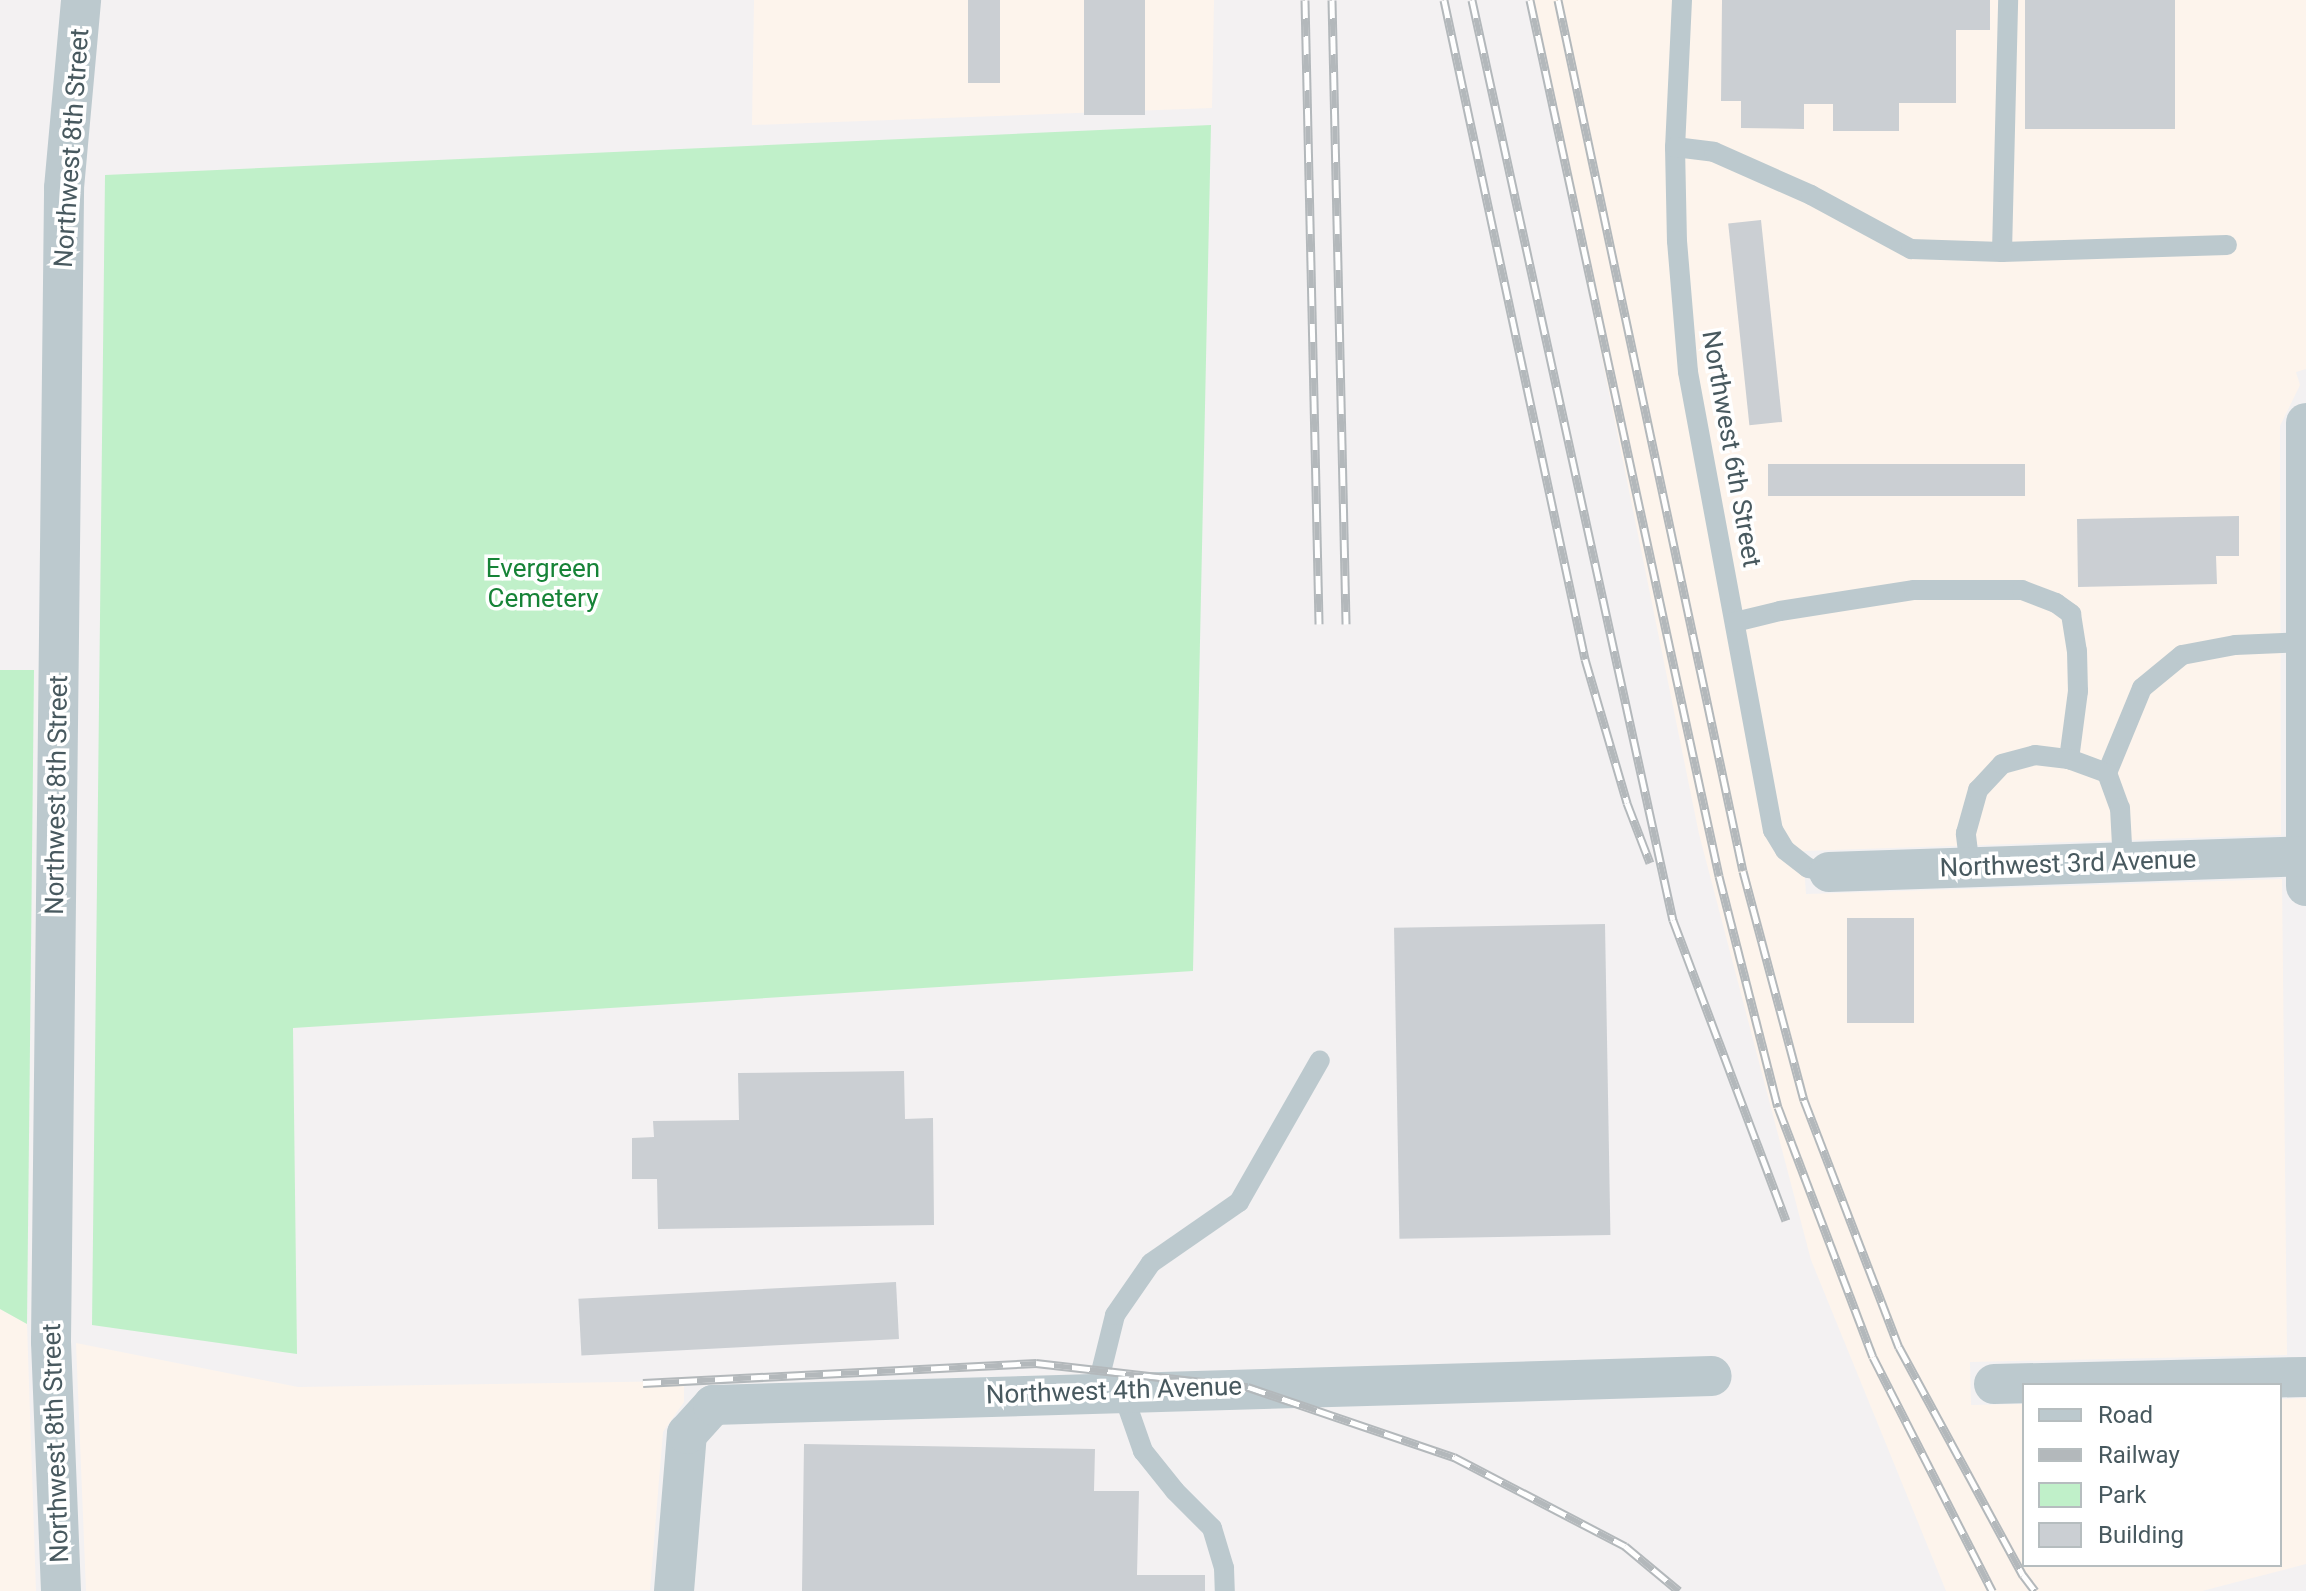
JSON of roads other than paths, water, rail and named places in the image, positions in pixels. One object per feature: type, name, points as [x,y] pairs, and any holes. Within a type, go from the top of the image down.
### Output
[{"type":"street","name":"Northwest 8th Street","points":[[61,1591],[51,1341],[64,188],[81,0]]},
{"type":"street","points":[[2306,423],[2306,886]]},
{"type":"street","name":"Northwest 3rd Avenue","points":[[1829,872],[2306,856]]},
{"type":"street","name":"Northwest 4th Avenue","points":[[674,1591],[687,1434],[713,1405],[1712,1376]]},
{"type":"street","points":[[2039,1383],[2306,1377]]},
{"type":"street","points":[[1994,1384],[2022,1383]]},
{"type":"lane","name":"Northwest 6th Street","points":[[1682,0],[1675,147],[1677,241],[1688,372],[1773,830],[1785,850],[1808,868],[1829,872]]},
{"type":"lane","points":[[2002,252],[2008,0]]},
{"type":"lane","points":[[1675,147],[1714,152],[1811,195],[1911,249],[2002,252],[2227,245]]},
{"type":"lane","points":[[1735,622],[1780,611],[1914,590],[2022,590],[2056,603],[2071,614],[2077,651],[2078,691],[2069,759]]},
{"type":"lane","points":[[2123,863],[2120,808],[2107,773],[2142,688],[2182,655],[2235,645],[2305,642]]},
{"type":"lane","points":[[1970,868],[1966,833],[1978,790],[2002,764],[2035,755],[2069,759],[2107,773]]},
{"type":"lane","points":[[1225,1591],[1224,1568],[1212,1528],[1175,1491],[1143,1451],[1109,1392],[1115,1315],[1151,1263],[1239,1202],[1320,1060]]},
{"type":"railway","points":[[1305,0],[1319,624]]},
{"type":"railway","points":[[1332,0],[1346,624]]},
{"type":"railway","points":[[1444,0],[1585,659],[1627,803],[1650,863]]},
{"type":"railway","points":[[1472,0],[1673,920],[1786,1220]]},
{"type":"railway","points":[[1530,0],[1719,876],[1778,1107],[1873,1357],[1992,1591]]},
{"type":"railway","points":[[1558,0],[1743,871],[1804,1100],[1899,1347],[2023,1575],[2035,1591]]},
{"type":"railway","points":[[643,1383],[1036,1363],[1248,1387],[1454,1457],[1625,1546],[1679,1591]]},
{"type":"park label","name":"Evergreen Cemetery","points":[[543,584]]}]
